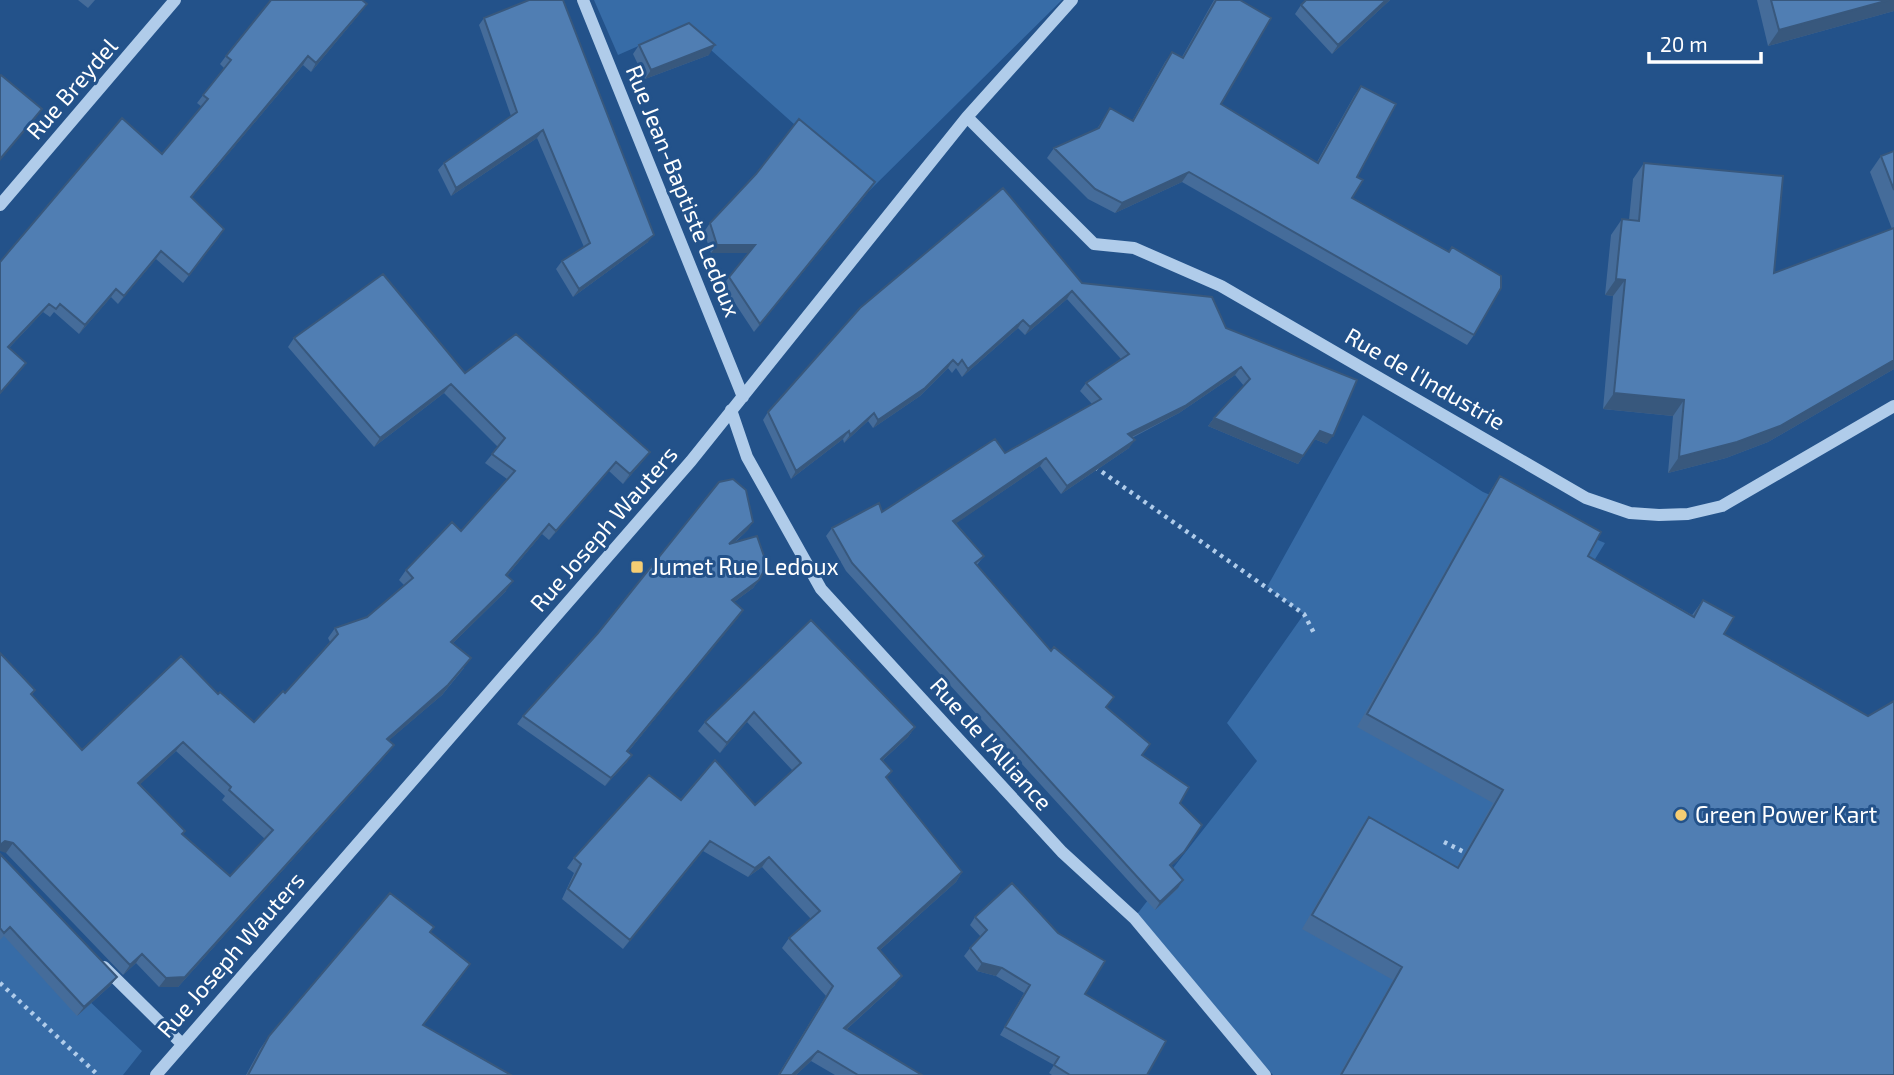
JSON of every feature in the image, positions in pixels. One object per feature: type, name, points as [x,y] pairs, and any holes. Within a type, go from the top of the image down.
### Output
[{"type":"street","name":"Rue Breydel","points":[[0,205],[176,0]]},
{"type":"street","name":"Rue Jean-Baptiste Ledoux","points":[[583,0],[743,397]]},
{"type":"street","name":"Rue Joseph Wauters","points":[[162,1073],[181,1043],[691,461],[967,117],[1072,0]]},
{"type":"street","name":"Rue de l'Industrie","points":[[967,117],[1094,244],[1134,248],[1222,286],[1586,498],[1630,513],[1688,514],[1722,506],[1894,406]]},
{"type":"street","name":"Rue de l'Alliance","points":[[731,410],[747,457],[821,589],[1062,852],[1134,918],[1265,1075]]},
{"type":"street","points":[[91,954],[181,1043]]},
{"type":"path","points":[[1091,465],[1304,614],[1315,635]]},
{"type":"path","points":[[1444,842],[1466,853]]},
{"type":"path","points":[[0,984],[98,1075]]},
{"type":"shaded area","points":[[594,0],[1062,0],[869,191],[684,26],[618,55]]},
{"type":"shaded area","points":[[1363,415],[1483,492],[1605,543],[1587,572],[1894,1075],[1273,1075],[1134,918],[1257,761],[1227,723],[1304,614],[1267,587]]},
{"type":"shaded area","points":[[12,928],[142,1051],[123,1075],[0,1075],[0,939]]},
{"type":"building","points":[[271,0],[362,0],[367,4],[316,63],[308,56],[191,197],[224,229],[189,275],[161,251],[124,296],[116,289],[85,325],[60,304],[56,309],[49,304],[8,347],[26,363],[0,393],[0,262],[122,118],[162,154],[208,99],[203,95],[231,60],[226,56]]},
{"type":"building","points":[[529,0],[563,0],[654,235],[579,289],[562,261],[590,243],[543,130],[456,188],[444,163],[517,112],[484,18]]},
{"type":"building","points":[[1216,0],[1240,0],[1271,18],[1221,104],[1318,163],[1361,86],[1396,104],[1357,177],[1363,180],[1352,198],[1449,252],[1452,247],[1501,276],[1501,288],[1474,335],[1189,172],[1122,203],[1095,189],[1054,148],[1099,128],[1110,108],[1133,121],[1172,52],[1183,58]]},
{"type":"building","points":[[1306,0],[1386,0],[1338,45],[1301,5]]},
{"type":"building","points":[[1771,0],[1889,0],[1779,30]]},
{"type":"building","points":[[689,23],[715,45],[651,70],[639,45]]},
{"type":"building","points":[[0,76],[42,109],[0,159]]},
{"type":"building","points":[[799,119],[875,182],[760,324],[729,277],[755,245],[717,245],[710,223],[756,174]]},
{"type":"building","points":[[1894,151],[1894,190],[1881,156]]},
{"type":"building","points":[[1644,163],[1783,176],[1774,273],[1894,228],[1894,360],[1780,426],[1737,442],[1679,457],[1684,400],[1614,393],[1625,280],[1616,279],[1622,219],[1639,221]]},
{"type":"building","points":[[1003,188],[1082,283],[1212,297],[1226,328],[1357,380],[1333,436],[1320,431],[1303,456],[1214,418],[1250,379],[1241,367],[1185,406],[1128,434],[1135,440],[1067,486],[1046,458],[953,521],[984,556],[975,563],[1051,651],[1054,647],[1114,697],[1106,707],[1150,744],[1142,755],[1189,787],[1180,803],[1202,825],[1184,852],[1170,865],[1183,880],[1160,902],[852,563],[832,528],[879,503],[882,512],[995,439],[1005,453],[1101,399],[1086,383],[1129,354],[1072,291],[1030,327],[1023,320],[968,369],[962,360],[958,365],[953,360],[925,388],[878,420],[874,413],[850,435],[849,431],[796,471],[768,412],[860,308]]},
{"type":"building","points":[[383,274],[465,373],[516,334],[650,452],[630,474],[616,462],[556,531],[549,524],[506,575],[513,581],[451,642],[471,658],[448,685],[387,739],[394,745],[185,977],[166,978],[142,954],[130,965],[13,843],[5,841],[0,845],[0,653],[35,690],[31,694],[82,750],[181,656],[218,694],[220,692],[254,722],[283,691],[285,693],[338,634],[335,628],[367,617],[413,578],[406,570],[452,522],[461,531],[515,471],[492,454],[505,438],[451,384],[380,438],[294,338]],"holes":[[[183,742],[231,787],[229,790],[273,830],[230,876],[182,834],[185,831],[138,783]]]},
{"type":"building","name":"Green Power Kart","points":[[1500,476],[1601,532],[1588,556],[1694,617],[1703,600],[1734,617],[1724,634],[1868,716],[1894,701],[1894,1075],[1341,1075],[1402,967],[1312,915],[1369,817],[1458,868],[1503,790],[1367,714]]},
{"type":"building","points":[[733,479],[746,490],[753,522],[729,544],[757,536],[767,565],[759,580],[732,600],[743,610],[627,751],[632,755],[611,778],[523,716],[598,633],[719,482]]},
{"type":"building","points":[[811,620],[915,727],[881,759],[892,771],[886,777],[962,872],[878,948],[902,976],[844,1028],[922,1075],[858,1075],[818,1051],[792,1075],[779,1075],[833,986],[789,938],[820,911],[769,857],[755,868],[710,841],[630,940],[568,889],[581,864],[574,858],[649,775],[681,800],[715,760],[755,805],[801,763],[754,712],[727,743],[705,722]]},
{"type":"building","points":[[0,854],[117,977],[84,1007],[10,927],[4,933],[0,928]]},
{"type":"building","points":[[1012,883],[1058,933],[1105,961],[1085,994],[1166,1041],[1147,1075],[1070,1075],[1054,1065],[1059,1057],[1005,1027],[1030,985],[1002,968],[982,963],[970,948],[987,930],[975,917]]},
{"type":"building","points":[[390,893],[434,927],[430,932],[470,964],[423,1025],[511,1075],[248,1075],[269,1036]]},
{"type":"place","name":"Jumet Rue Ledoux","points":[[637,567]]},
{"type":"place","name":"Green Power Kart","points":[[1681,815]]}]
